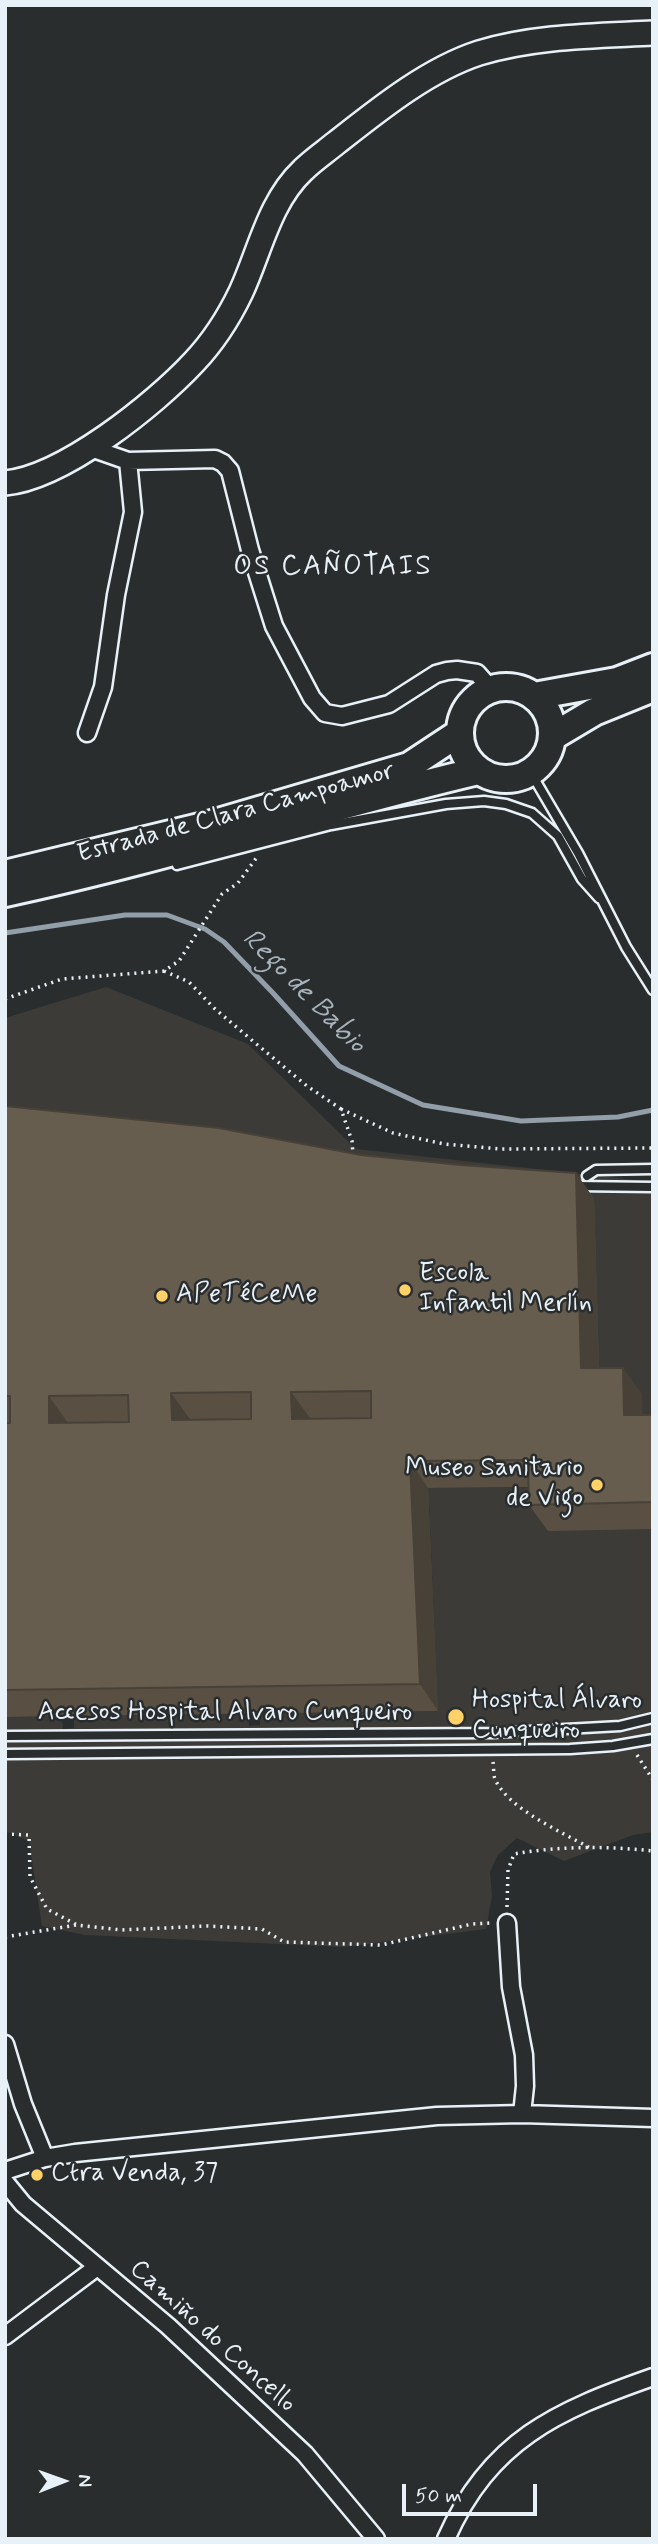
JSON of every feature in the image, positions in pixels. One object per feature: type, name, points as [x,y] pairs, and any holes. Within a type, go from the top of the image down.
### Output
[{"type":"main road","points":[[5,484],[23,482],[52,470],[88,447],[128,420],[195,361],[220,330],[241,292],[279,201],[302,170],[360,124],[419,83],[477,54],[534,42],[653,33]]},
{"type":"main road","points":[[534,696],[617,681],[653,667]]},
{"type":"main road","points":[[478,771],[461,748],[461,719],[478,696],[491,689],[506,686],[521,689],[534,696],[545,708],[551,722],[552,737],[545,757],[531,772]]},
{"type":"main road","points":[[552,737],[594,712],[653,688]]},
{"type":"main road","name":"Estrada de Clara Campoamor","points":[[5,874],[208,825],[409,766],[459,733]]},
{"type":"main road","name":"Estrada de Clara Campoamor","points":[[5,894],[227,839],[407,788],[478,771],[504,780],[531,772]]},
{"type":"main road","name":"Estrada de Clara Campoamor","points":[[5,907],[177,865],[227,839]]},
{"type":"street","points":[[88,447],[128,461],[215,459],[223,463],[230,471],[250,550],[274,626],[312,698],[324,713],[342,716],[389,704],[436,674],[447,671],[477,673],[491,689]]},
{"type":"street","points":[[87,733],[103,687],[116,595],[133,512],[128,461]]},
{"type":"street","points":[[507,1923],[511,1987],[524,2055],[522,2113]]},
{"type":"street","points":[[5,2044],[23,2104],[45,2158]]},
{"type":"street","points":[[5,2171],[45,2158],[88,2151],[437,2116],[522,2113],[653,2118]]},
{"type":"street","name":"Camiño do Concello","points":[[5,2182],[23,2204],[168,2326],[305,2454],[376,2539]]},
{"type":"street","points":[[5,2336],[97,2267]]},
{"type":"street","points":[[446,2539],[470,2495],[493,2463],[518,2440],[589,2399],[653,2377]]},
{"type":"lane","points":[[531,772],[578,853],[599,898],[653,990]]},
{"type":"lane","points":[[177,865],[331,825],[446,804],[484,801],[506,804],[532,813],[558,836],[582,879],[599,898]]},
{"type":"lane","points":[[587,1177],[596,1170],[653,1169]]},
{"type":"lane","points":[[567,1185],[594,1188],[653,1187]]},
{"type":"lane","name":"Accesos Hospital Alvaro Cunqueiro","points":[[5,1736],[493,1733],[620,1726],[653,1718]]},
{"type":"lane","name":"Accesos Hospital Alvaro Cunqueiro","points":[[5,1754],[493,1751],[592,1748],[653,1739]]},
{"type":"path","points":[[164,971],[179,961],[222,894],[238,883],[257,859],[259,844]]},
{"type":"path","points":[[5,999],[62,979],[164,971],[189,982],[214,1008],[286,1069],[341,1109],[393,1133],[444,1144],[501,1149],[653,1148]]},
{"type":"path","points":[[341,1109],[352,1141],[354,1162]]},
{"type":"path","points":[[493,1751],[494,1777],[507,1796],[540,1820],[592,1849]]},
{"type":"path","points":[[5,1834],[29,1835],[30,1877],[47,1909],[77,1925]]},
{"type":"path","points":[[5,1937],[77,1925],[121,1930],[206,1926],[262,1929],[284,1942],[381,1945],[472,1924],[507,1923],[508,1870],[514,1854],[592,1849],[653,1851]]},
{"type":"shaded area","points":[[106,987],[248,1044],[356,1149],[653,1182],[653,1442],[5,1133],[5,1018]]},
{"type":"shaded area","name":"Hospital Álvaro Cunqueiro","points":[[547,1487],[653,1529],[653,1832],[633,1835],[564,1861],[517,1838],[498,1855],[490,1872],[492,1896],[486,1929],[344,1947],[85,1935],[42,1926],[29,1841],[5,1831],[5,1717],[62,1717],[63,1729],[74,1728],[74,1716],[248,1714],[249,1726],[260,1725],[260,1713],[273,1713],[292,1632],[294,1713],[438,1711],[429,1504],[422,1488]]},
{"type":"building","points":[[5,1106],[219,1128],[361,1155],[576,1173],[581,1368],[623,1368],[624,1415],[653,1415],[653,1502],[529,1505],[528,1460],[410,1461],[420,1684],[5,1690],[5,1423],[10,1423],[10,1396],[5,1396]],"holes":[[[371,1391],[371,1418],[292,1419],[291,1392]],[[251,1392],[251,1419],[172,1420],[171,1393]],[[128,1395],[129,1422],[49,1423],[49,1396]]]},
{"type":"waterway","name":"Rego de Babio","points":[[5,933],[125,915],[167,915],[205,929],[224,942],[339,1066],[423,1105],[521,1121],[618,1117],[653,1110]]},
{"type":"place","name":"Escola Infantil Merlín","points":[[405,1290]]},
{"type":"place","name":"APeTéCeMe","points":[[162,1296]]},
{"type":"place","name":"Museo Sanitario de Vigo","points":[[597,1485]]},
{"type":"place","name":"Hospital Álvaro Cunqueiro","points":[[456,1717]]},
{"type":"place","name":"Ctra Venda, 37","points":[[37,2175]]},
{"type":"district","name":"OS CAÑOTAIS","points":[[333,568]]}]
